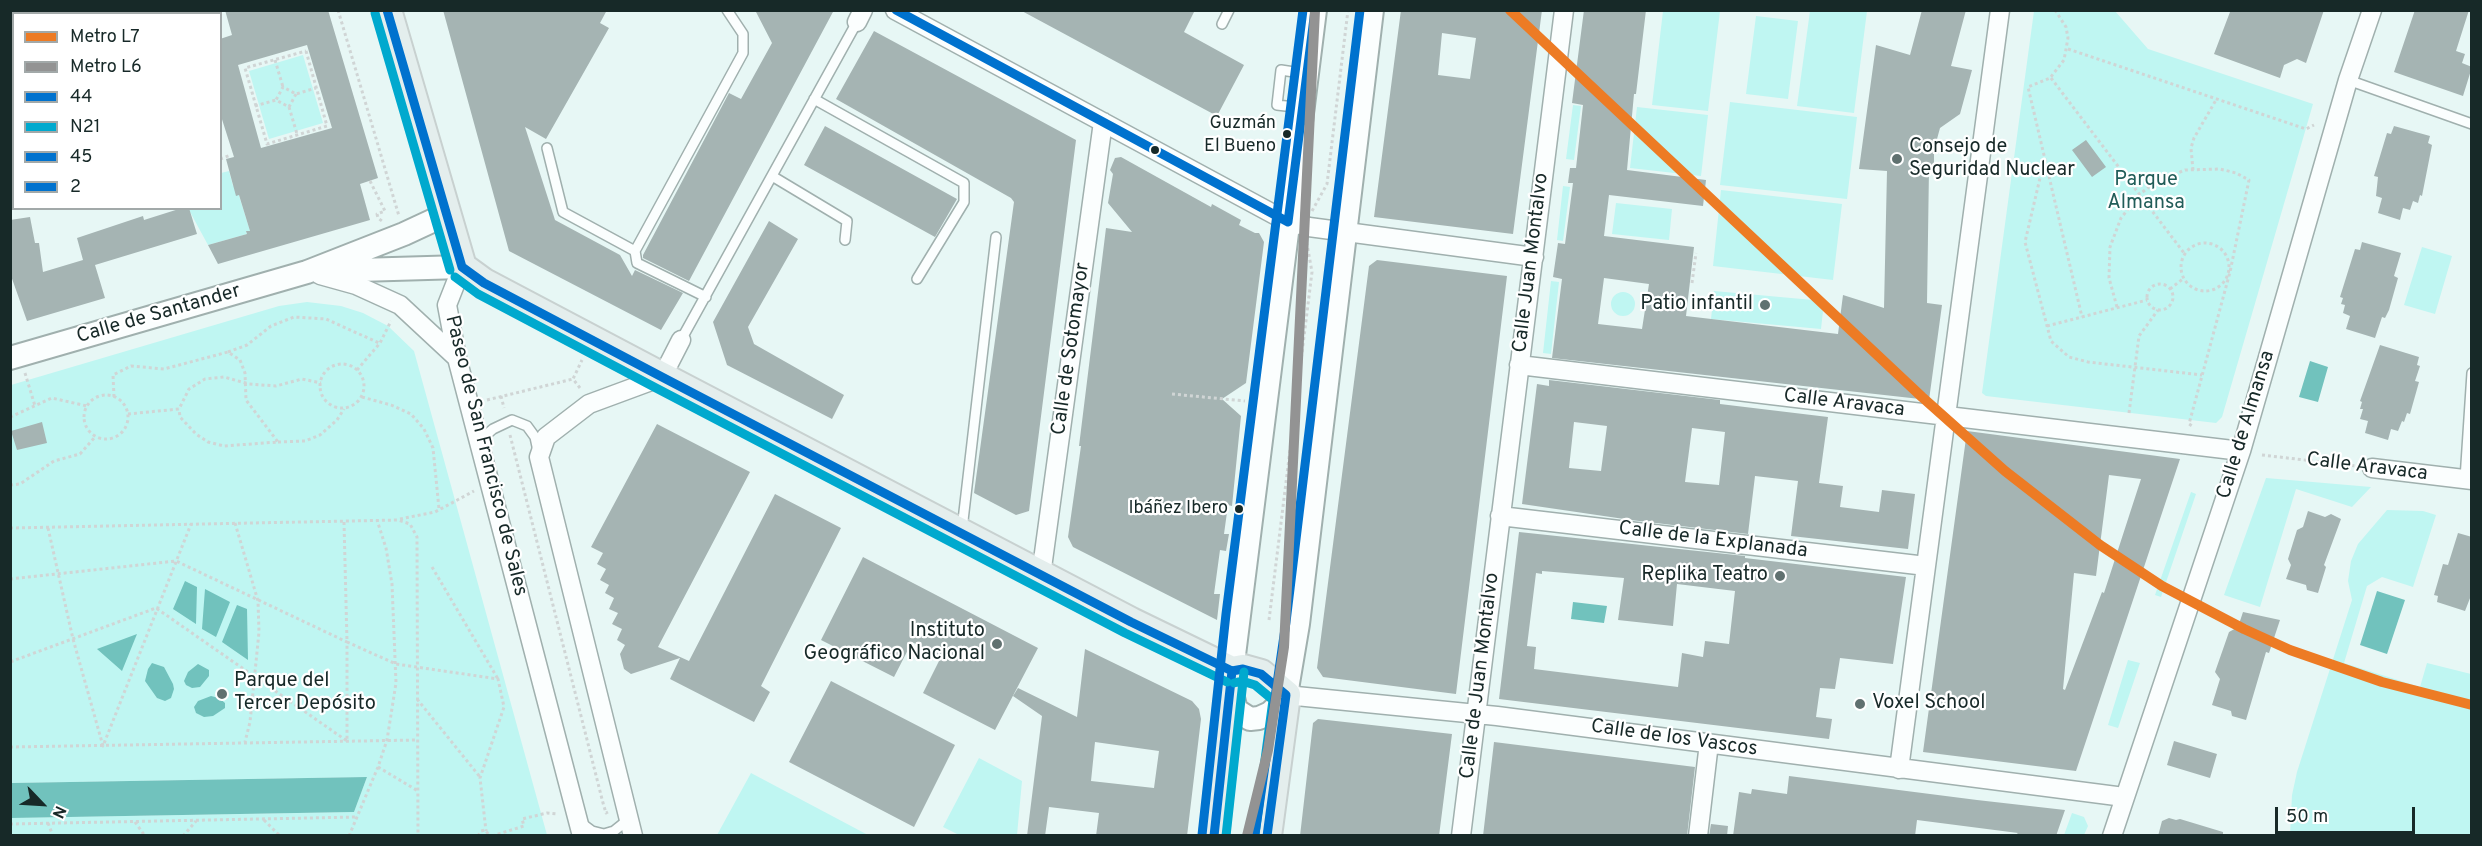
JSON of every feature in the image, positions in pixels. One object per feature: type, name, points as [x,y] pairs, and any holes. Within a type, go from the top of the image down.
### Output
[{"type":"main road","points":[[387,10],[462,267],[484,283],[591,340],[1210,663],[1231,679]]},
{"type":"main road","points":[[1214,836],[1231,679],[1243,669],[1261,674],[1286,697],[1267,836]]},
{"type":"street","points":[[895,10],[1299,225],[1534,257]]},
{"type":"street","points":[[1315,10],[1303,108],[1299,225],[1231,679],[1236,710],[1250,719],[1270,713],[1286,697],[1298,624],[1372,10]]},
{"type":"street","name":"Calle Juan Montalvo","points":[[1500,516],[1564,10]]},
{"type":"street","points":[[1899,769],[1944,415],[2000,10]]},
{"type":"street","name":"Calle de Almansa","points":[[2112,836],[2241,451],[2348,80],[2372,10]]},
{"type":"street","name":"Calle de Sotomayor","points":[[1041,575],[1103,122]]},
{"type":"street","name":"Calle de Santander","points":[[15,356],[308,272],[404,234],[447,214]]},
{"type":"street","name":"Calle de Santander","points":[[308,272],[462,267]]},
{"type":"street","name":"Paseo de San Francisco de Sales","points":[[462,267],[447,305],[457,358],[580,828]]},
{"type":"street","points":[[308,272],[356,285],[400,305],[457,358]]},
{"type":"street","points":[[631,827],[539,457],[546,437],[592,403],[662,377],[681,340]]},
{"type":"street","name":"Calle Aravaca","points":[[1519,365],[2241,451]]},
{"type":"street","name":"Calle Aravaca","points":[[2372,468],[2468,480]]},
{"type":"street","name":"Calle de la Explanada","points":[[1500,516],[1926,566]]},
{"type":"street","name":"Calle de Juan Montalvo","points":[[1461,836],[1478,715],[1500,516]]},
{"type":"street","name":"Calle de los Vascos","points":[[1286,697],[1478,715],[2124,797]]},
{"type":"street","points":[[1698,836],[1709,743]]},
{"type":"lane","points":[[706,297],[637,263],[635,251],[743,53],[743,34],[727,10]]},
{"type":"lane","points":[[1222,24],[1229,10]]},
{"type":"lane","points":[[681,340],[860,16]]},
{"type":"lane","points":[[2348,80],[2472,124]]},
{"type":"lane","points":[[814,99],[964,183],[964,202],[917,279]]},
{"type":"lane","points":[[547,148],[563,212],[635,251]]},
{"type":"lane","points":[[772,176],[847,221],[845,240]]},
{"type":"lane","points":[[962,534],[996,237]]},
{"type":"lane","points":[[2468,480],[2472,373]]},
{"type":"lane","points":[[479,441],[493,429],[512,420],[527,426],[535,437],[539,457]]},
{"type":"lane","points":[[580,828],[604,834],[631,827]]},
{"type":"path","points":[[338,10],[404,234]]},
{"type":"path","points":[[1269,620],[1312,272],[1307,243],[1299,225],[1327,184],[1348,10]]},
{"type":"path","points":[[2055,10],[2066,27],[2068,49],[2058,70],[2050,78],[2028,87],[2082,317]]},
{"type":"path","points":[[2068,49],[2306,129],[2314,125]]},
{"type":"path","points":[[306,51],[327,126],[267,144],[245,68],[275,60],[306,51]]},
{"type":"path","points":[[275,60],[283,87],[276,100]]},
{"type":"path","points":[[2050,78],[2184,254]]},
{"type":"path","points":[[283,87],[296,94],[316,88]]},
{"type":"path","points":[[296,94],[289,107],[297,135]]},
{"type":"path","points":[[255,106],[276,100],[289,107]]},
{"type":"path","points":[[2193,170],[2191,148],[2194,138],[2217,100]]},
{"type":"path","points":[[222,158],[231,155]]},
{"type":"path","points":[[2044,161],[2025,243],[2051,341],[2068,357],[2088,363],[2202,375]]},
{"type":"path","points":[[2117,307],[2109,278],[2110,247],[2121,218],[2140,194],[2169,176],[2193,170],[2220,169],[2236,173],[2249,180],[2230,272],[2188,424],[2198,428]]},
{"type":"path","points":[[370,181],[385,211],[377,214]]},
{"type":"path","points":[[2204,242],[2215,244],[2224,251],[2229,261],[2230,272],[2224,283],[2214,290],[2203,291],[2192,287],[2184,278],[2181,270],[2184,254],[2193,245],[2204,242]]},
{"type":"path","points":[[1692,283],[1696,253]]},
{"type":"path","points":[[2170,289],[2184,278]]},
{"type":"path","points":[[2163,284],[2170,289],[2173,296],[2171,304],[2165,309],[2153,308],[2147,300],[2148,291],[2154,285],[2163,284]]},
{"type":"path","points":[[2047,326],[2147,300]]},
{"type":"path","points":[[357,370],[380,343],[400,305]]},
{"type":"path","points":[[2129,413],[2139,336],[2158,310]]},
{"type":"path","points":[[114,397],[113,375],[131,366],[164,369],[228,352],[247,345],[271,326],[294,317],[326,319],[380,343]]},
{"type":"path","points":[[573,379],[591,340]]},
{"type":"path","points":[[228,352],[240,360],[245,373],[246,400],[278,442]]},
{"type":"path","points":[[15,356],[35,406]]},
{"type":"path","points":[[339,364],[352,366],[364,382],[362,397],[351,407],[331,405],[326,401],[320,389],[321,382],[327,371],[339,364]]},
{"type":"path","points":[[321,382],[302,380],[276,386],[224,377],[205,379],[189,389],[178,409],[180,417],[196,434],[208,442],[224,446],[305,441],[320,435],[337,420],[344,408]]},
{"type":"path","points":[[573,379],[592,403]]},
{"type":"path","points":[[469,404],[573,379]]},
{"type":"path","points":[[1172,394],[1247,402]]},
{"type":"path","points":[[99,397],[114,397],[121,401],[128,414],[128,421],[122,433],[109,439],[95,436],[86,426],[87,406],[99,397]]},
{"type":"path","points":[[362,397],[392,405],[411,414],[424,429],[433,448],[439,509]]},
{"type":"path","points":[[10,417],[52,398],[87,406]]},
{"type":"path","points":[[128,414],[178,409]]},
{"type":"path","points":[[10,485],[20,484],[54,461],[80,454],[95,436]]},
{"type":"path","name":"Calle Aravaca","points":[[2262,455],[2372,468]]},
{"type":"path","points":[[10,528],[398,520],[435,512],[490,485]]},
{"type":"path","points":[[349,836],[387,740],[396,683],[392,584],[386,548],[377,520]]},
{"type":"path","points":[[398,520],[411,525],[417,537],[418,836]]},
{"type":"path","points":[[344,521],[347,741]]},
{"type":"path","points":[[235,523],[258,601],[259,632],[250,722],[245,742]]},
{"type":"path","points":[[103,746],[156,608],[192,524]]},
{"type":"path","points":[[47,527],[73,639],[103,746]]},
{"type":"path","points":[[10,579],[176,561],[396,664],[498,679]]},
{"type":"path","points":[[432,567],[498,679],[504,707],[480,777],[486,831],[491,836],[524,826],[522,819],[539,815]]},
{"type":"path","points":[[156,608],[254,674],[347,741]]},
{"type":"path","points":[[10,662],[156,608]]},
{"type":"path","points":[[417,699],[480,777]]},
{"type":"path","points":[[10,747],[418,740]]},
{"type":"path","points":[[378,767],[418,792]]},
{"type":"path","points":[[10,824],[358,817]]},
{"type":"path","points":[[264,820],[280,836]]},
{"type":"path","points":[[183,836],[196,821]]},
{"type":"path","points":[[135,822],[145,836]]},
{"type":"path","points":[[48,823],[53,836]]},
{"type":"path","points":[[478,836],[481,831],[486,831]]},
{"type":"green space","points":[[1663,11],[1720,11],[1708,111],[1652,105]]},
{"type":"green space","points":[[1810,11],[1867,11],[1854,113],[1797,106]]},
{"type":"green space","name":"Parque Almansa","points":[[2034,11],[2115,11],[2148,49],[2313,104],[2222,417],[2216,423],[1986,396],[1982,393]]},
{"type":"green space","points":[[1756,16],[1798,21],[1788,99],[1746,94]]},
{"type":"green space","points":[[303,55],[323,123],[269,139],[249,71]]},
{"type":"green space","points":[[1730,102],[1857,117],[1847,199],[1720,185]]},
{"type":"green space","points":[[1573,105],[1581,106],[1574,160],[1566,159]]},
{"type":"green space","points":[[1637,107],[1708,115],[1701,176],[1630,168]]},
{"type":"green space","points":[[229,171],[250,231],[246,231],[247,234],[208,245],[189,210],[222,210],[222,173]]},
{"type":"green space","points":[[1563,186],[1570,187],[1563,241],[1557,240]]},
{"type":"green space","points":[[1721,190],[1842,204],[1833,280],[1713,266]]},
{"type":"green space","points":[[1616,203],[1672,209],[1669,240],[1612,234]]},
{"type":"green space","points":[[2422,247],[2452,256],[2435,314],[2404,305]]},
{"type":"green space","points":[[1551,281],[1559,282],[1551,354],[1543,353]]},
{"type":"green space","name":"Patio infantil","points":[[1714,291],[1813,300],[1823,311],[1821,329],[1711,319]]},
{"type":"green space","points":[[1623,292],[1628,293],[1634,299],[1634,309],[1628,315],[1623,316],[1618,315],[1612,309],[1611,304],[1612,299],[1618,293]]},
{"type":"green space","points":[[307,302],[341,306],[363,313],[388,326],[414,351],[547,835],[11,836],[10,818],[354,812],[367,777],[11,783],[11,385],[279,306]]},
{"type":"green space","points":[[2266,478],[2371,487],[2352,507],[2296,489],[2260,607],[2224,595]]},
{"type":"green space","points":[[2191,492],[2196,494],[2161,597],[2155,595]]},
{"type":"green space","points":[[2387,510],[2423,511],[2436,515],[2413,587],[2382,577],[2367,586],[2344,663],[2420,687],[2427,663],[2471,674],[2471,835],[2290,835],[2292,795],[2297,772],[2352,600],[2348,581],[2351,561],[2358,544]]},
{"type":"green space","points":[[2128,660],[2140,663],[2118,728],[2108,725]]},
{"type":"green space","points":[[979,758],[1022,781],[1017,835],[959,835],[943,827]]},
{"type":"green space","points":[[751,773],[868,835],[717,835]]},
{"type":"green space","points":[[2072,813],[2084,817],[2088,826],[2084,835],[2064,835]]},
{"type":"shaded area","points":[[2310,361],[2328,367],[2318,402],[2299,397]]},
{"type":"shaded area","points":[[185,581],[197,587],[196,624],[173,609]]},
{"type":"shaded area","points":[[205,589],[230,602],[216,637],[202,629]]},
{"type":"shaded area","points":[[2377,591],[2405,600],[2387,654],[2360,645]]},
{"type":"shaded area","points":[[1573,602],[1607,606],[1604,623],[1571,619]]},
{"type":"shaded area","points":[[237,605],[247,609],[248,660],[222,642]]},
{"type":"shaded area","points":[[137,634],[122,671],[97,649]]},
{"type":"shaded area","points":[[152,663],[164,667],[173,684],[171,698],[165,701],[157,698],[145,681]]},
{"type":"shaded area","points":[[198,664],[209,670],[209,676],[200,687],[192,688],[184,681],[188,672]]},
{"type":"shaded area","points":[[211,696],[225,703],[225,708],[213,716],[204,717],[196,713],[194,707],[198,701]]},
{"type":"shaded area","points":[[367,777],[354,812],[11,818],[11,783]]},
{"type":"building","points":[[225,10],[328,10],[378,178],[360,184],[370,220],[218,264],[208,245],[247,234],[246,231],[250,231],[239,195],[236,196],[226,159],[234,157],[222,119],[222,38],[232,35]],"holes":[[[307,45],[332,128],[261,148],[238,65]]]},
{"type":"building","points":[[443,10],[607,10],[600,23],[609,28],[546,139],[525,127],[555,220],[620,255],[632,276],[635,270],[683,293],[661,330],[509,251]]},
{"type":"building","points":[[755,10],[834,10],[689,281],[643,258],[643,255],[729,93],[741,99],[772,43]]},
{"type":"building","points":[[1020,10],[1195,10],[1184,32],[1244,65],[1217,116]]},
{"type":"building","points":[[1401,10],[1542,10],[1513,234],[1374,217]],"holes":[[[1442,33],[1476,38],[1470,79],[1438,75]]]},
{"type":"building","points":[[1584,10],[1646,10],[1636,94],[1634,94],[1627,170],[1706,180],[1703,206],[1609,195],[1604,236],[1694,247],[1686,316],[1838,334],[1843,295],[1884,308],[1887,171],[1859,169],[1876,45],[1910,55],[1922,10],[1966,10],[1951,66],[1972,70],[1960,114],[1940,128],[1934,150],[1934,169],[1929,168],[1927,303],[1942,305],[1929,400],[1552,358],[1562,279],[1553,277],[1558,243],[1565,244],[1573,183],[1568,183],[1570,168],[1576,168],[1583,105],[1572,103]],"holes":[[[1604,278],[1649,284],[1642,329],[1598,324]]]},
{"type":"building","points":[[2324,10],[2306,63],[2297,59],[2284,65],[2280,78],[2214,54],[2230,12]]},
{"type":"building","points":[[2415,10],[2469,10],[2456,51],[2465,54],[2462,63],[2472,67],[2463,96],[2394,72]]},
{"type":"building","points":[[874,31],[1076,140],[1029,511],[1016,515],[974,493],[1014,202],[1011,198],[836,99]]},
{"type":"building","points":[[825,126],[957,199],[935,237],[804,165]]},
{"type":"building","points":[[2394,126],[2430,136],[2428,143],[2432,145],[2422,196],[2420,195],[2418,203],[2413,201],[2410,210],[2403,208],[2400,220],[2378,213],[2382,198],[2376,196],[2378,177],[2374,176],[2387,133],[2391,134]]},
{"type":"building","points":[[2086,140],[2106,167],[2092,177],[2072,150]]},
{"type":"building","points":[[1121,157],[1211,207],[1212,204],[1241,220],[1239,225],[1259,233],[1264,242],[1246,383],[1222,399],[1241,416],[1232,506],[1228,505],[1224,534],[1229,534],[1226,551],[1220,550],[1214,594],[1220,594],[1217,620],[1073,547],[1068,537],[1106,228],[1132,232],[1108,203],[1113,174],[1110,170],[1115,158]]},
{"type":"building","points":[[176,210],[190,210],[197,234],[95,265],[105,298],[27,321],[10,273],[10,220],[30,217],[35,243],[39,243],[43,272],[83,260],[77,238],[143,216],[144,220]]},
{"type":"building","points":[[769,221],[798,239],[748,327],[754,344],[844,395],[832,419],[727,365],[713,322]]},
{"type":"building","points":[[2362,242],[2401,253],[2394,276],[2398,278],[2389,310],[2385,318],[2382,317],[2375,338],[2346,329],[2350,316],[2343,313],[2345,305],[2341,304],[2343,298],[2340,297],[2355,249],[2360,250]]},
{"type":"building","points":[[1377,260],[1507,276],[1456,694],[1323,677],[1317,668],[1369,266]]},
{"type":"building","points":[[2380,345],[2419,357],[2417,365],[2420,366],[2415,381],[2419,382],[2410,414],[2407,413],[2398,431],[2391,429],[2388,440],[2365,433],[2368,421],[2360,419],[2363,409],[2360,409],[2362,402],[2360,401]]},
{"type":"building","points":[[1549,380],[1720,400],[1720,404],[1828,417],[1819,483],[1843,486],[1840,507],[1879,512],[1882,490],[1915,494],[1908,549],[1791,536],[1798,481],[1755,476],[1748,534],[1522,504],[1537,384],[1549,386]],"holes":[[[1574,422],[1607,426],[1601,471],[1569,468]],[[1692,428],[1725,432],[1719,485],[1685,482]]]},
{"type":"building","points":[[42,422],[47,443],[17,450],[11,431]]},
{"type":"building","points":[[657,424],[750,472],[658,647],[689,661],[775,494],[841,528],[761,686],[770,692],[754,722],[670,679],[680,658],[631,674],[624,669],[620,654],[625,645],[617,640],[622,629],[612,624],[618,613],[609,609],[614,598],[605,593],[609,585],[600,580],[606,569],[597,564],[603,553],[591,547]]},
{"type":"building","points":[[1967,431],[2180,459],[2076,771],[1923,752]],"holes":[[[2109,475],[2141,479],[2104,593],[2102,592],[2065,690],[2063,689],[2074,573],[2096,576]]]},
{"type":"building","points":[[2308,511],[2325,517],[2331,514],[2341,519],[2324,565],[2326,567],[2318,593],[2307,590],[2306,585],[2286,579],[2291,565],[2288,559],[2297,530],[2303,527]]},
{"type":"building","points":[[1519,532],[1745,556],[1745,558],[1906,577],[1893,664],[1840,658],[1835,689],[1820,688],[1816,717],[1832,719],[1829,739],[1499,699]],"holes":[[[1542,571],[1624,578],[1618,620],[1673,626],[1677,584],[1735,591],[1729,644],[1705,641],[1703,657],[1682,653],[1678,687],[1534,669],[1536,647],[1527,646],[1536,573],[1542,574]]]},
{"type":"building","points":[[2458,533],[2472,537],[2472,593],[2465,611],[2437,602],[2438,596],[2434,595],[2443,564],[2448,565]]},
{"type":"building","name":"Instituto Geográfico Nacional","points":[[863,557],[1038,648],[995,730],[923,693],[941,657],[912,642],[894,677],[821,640]]},
{"type":"building","points":[[2243,612],[2280,620],[2269,653],[2266,652],[2246,720],[2232,716],[2231,711],[2212,705],[2220,679],[2215,672],[2229,632],[2238,627]]},
{"type":"building","points":[[1085,649],[1192,701],[1199,709],[1201,719],[1187,836],[1096,836],[1099,813],[1049,807],[1045,836],[1027,836],[1042,716],[1013,696],[1018,688],[1077,717]],"holes":[[[1095,742],[1159,751],[1154,788],[1091,781]]]},
{"type":"building","name":"Instituto Geográfico Nacional","points":[[831,681],[955,745],[914,827],[789,762]]},
{"type":"building","points":[[1318,719],[1452,734],[1439,836],[1300,836],[1313,723]]},
{"type":"building","points":[[2174,741],[2217,754],[2210,778],[2167,765]]},
{"type":"building","points":[[1494,742],[1695,767],[1687,836],[1483,836]]},
{"type":"building","points":[[1789,776],[2065,810],[2056,836],[2014,836],[2018,833],[1917,820],[1915,836],[1733,836],[1739,792],[1751,794],[1752,789],[1787,794]]},
{"type":"building","points":[[2169,818],[2223,832],[2223,836],[2158,836],[2162,821]]},
{"type":"building","points":[[1711,824],[1728,826],[1727,836],[1709,836]]},
{"type":"metro line","name":"L6","points":[[1247,836],[1268,750],[1284,647],[1315,10]]},
{"type":"metro line","name":"L7","points":[[1510,10],[1922,397],[2005,471],[2100,545],[2162,586],[2290,650],[2382,682],[2472,705]]},
{"type":"transit line","name":"44","points":[[387,10],[462,267]]},
{"type":"transit line","name":"2","points":[[896,10],[1288,222],[1315,10]]},
{"type":"transit line","name":"45","points":[[1202,835],[1226,614],[1303,10]]},
{"type":"transit line","name":"45","points":[[1255,834],[1286,622],[1360,10]]},
{"type":"transit line","name":"N21","points":[[375,13],[450,270]]},
{"type":"transit line","name":"44","points":[[462,267],[484,283],[662,377],[1131,622],[1232,671]]},
{"type":"transit line","name":"N21","points":[[455,277],[478,294],[656,388],[1125,633],[1227,682]]},
{"type":"transit line","name":"44","points":[[1232,671],[1243,669],[1261,674],[1286,695],[1267,836]]},
{"type":"transit line","name":"44","points":[[1214,836],[1232,671]]},
{"type":"transit line","name":"N21","points":[[1226,836],[1244,672]]},
{"type":"transit line","name":"N21","points":[[1234,683],[1242,681],[1255,685],[1273,700],[1255,834]]},
{"type":"place","name":"Guzmán El Bueno","points":[[1287,134]]},
{"type":"place","name":"Consejo de Seguridad Nuclear","points":[[1897,159]]},
{"type":"place","name":"Patio infantil","points":[[1765,305]]},
{"type":"place","name":"Ibáñez Ibero","points":[[1239,509]]},
{"type":"place","name":"Replika Teatro","points":[[1780,576]]},
{"type":"place","name":"Instituto Geográfico Nacional","points":[[997,644]]},
{"type":"place","name":"Parque del Tercer Depósito","points":[[222,694]]},
{"type":"place","name":"Voxel School","points":[[1860,704]]}]
